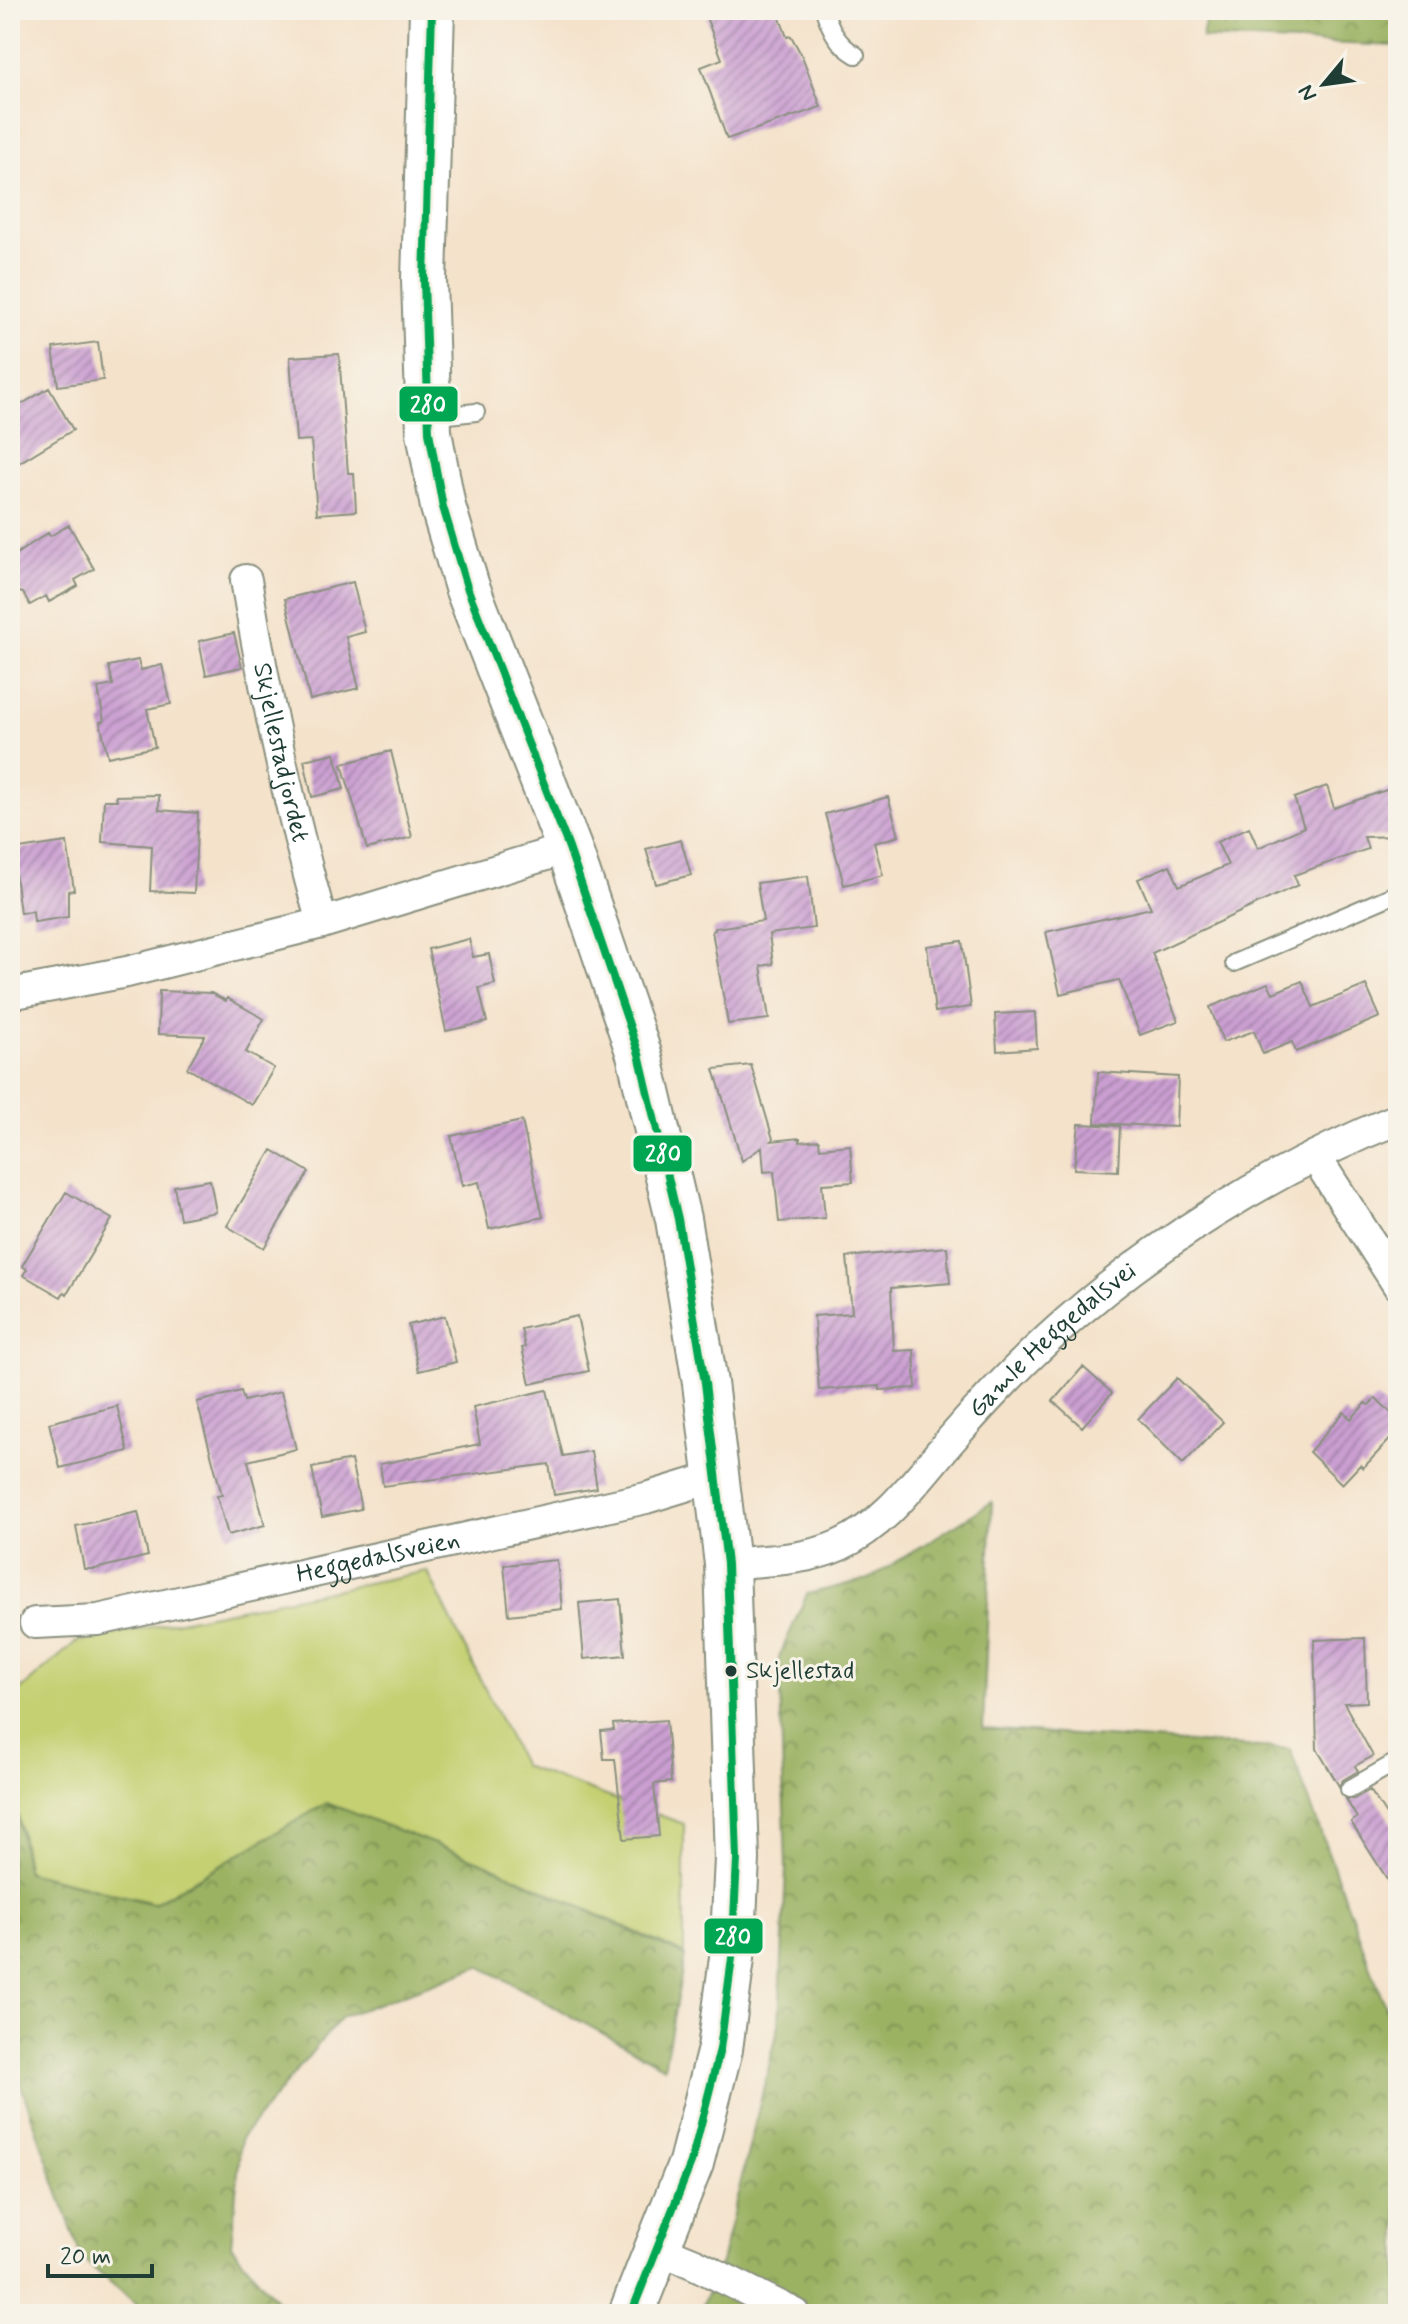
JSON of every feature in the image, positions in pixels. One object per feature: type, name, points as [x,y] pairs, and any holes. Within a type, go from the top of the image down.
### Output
[{"type":"main road","points":[[432,10],[424,280],[429,417],[443,507],[467,587],[569,848],[639,1054],[678,1219],[718,1476],[727,1564],[737,1859],[732,1958],[720,2049],[691,2163],[631,2314]]},
{"type":"street","name":"Skjellestadjordet","points":[[246,580],[262,677],[322,923]]},
{"type":"street","points":[[10,994],[127,972],[322,923],[569,848]]},
{"type":"street","name":"Gamle Heggedalsvei","points":[[727,1564],[801,1557],[839,1546],[864,1532],[885,1515],[986,1399],[1051,1336],[1138,1264],[1239,1198],[1315,1156],[1398,1119]]},
{"type":"street","points":[[1315,1156],[1398,1285]]},
{"type":"street","name":"Heggedalsveien","points":[[35,1623],[98,1620],[646,1498],[718,1476]]},
{"type":"street","points":[[656,2248],[795,2314]]},
{"type":"lane","points":[[824,10],[842,47],[856,55]]},
{"type":"lane","points":[[429,417],[476,412]]},
{"type":"lane","points":[[1234,963],[1398,893]]},
{"type":"lane","points":[[1349,1789],[1398,1761]]},
{"type":"green space","points":[[1207,10],[1398,10],[1398,46],[1202,38]]},
{"type":"green space","points":[[992,1502],[983,1729],[1290,1749],[1398,2041],[1398,2314],[698,2314],[721,2263],[779,2025],[786,1869],[779,1657],[807,1594],[869,1579]]},
{"type":"green space","points":[[427,1571],[523,1766],[684,1824],[684,1954],[487,1864],[327,1803],[154,1903],[28,1872],[10,1772],[10,1699],[76,1642]]},
{"type":"green space","points":[[10,1772],[27,1872],[154,1904],[327,1803],[487,1864],[685,1956],[664,2067],[480,1966],[341,2017],[241,2138],[231,2246],[288,2314],[149,2314],[82,2259],[10,2054]]},
{"type":"building","points":[[725,10],[777,10],[787,37],[791,36],[802,56],[821,107],[727,139],[701,67],[722,59],[706,17]]},
{"type":"building","points":[[98,342],[103,380],[58,386],[53,348]]},
{"type":"building","points":[[339,354],[348,473],[354,473],[356,511],[317,514],[311,440],[296,441],[290,357]]},
{"type":"building","points":[[49,388],[73,430],[20,462],[10,444],[10,411]]},
{"type":"building","points":[[69,525],[94,569],[75,580],[78,586],[49,602],[46,596],[30,605],[23,593],[10,590],[10,558],[48,533],[50,536]]},
{"type":"building","points":[[353,582],[365,632],[346,637],[359,688],[310,700],[285,599]]},
{"type":"building","points":[[234,633],[242,667],[206,675],[199,641]]},
{"type":"building","points":[[138,660],[141,670],[162,665],[171,704],[147,709],[155,747],[108,757],[100,722],[104,721],[98,688],[113,685],[109,666]]},
{"type":"building","points":[[391,751],[412,837],[367,849],[342,764]]},
{"type":"building","points":[[335,753],[344,789],[312,797],[304,760]]},
{"type":"building","points":[[1327,786],[1334,808],[1398,786],[1398,836],[1364,837],[1368,849],[1294,875],[1298,885],[1152,953],[1178,1021],[1140,1035],[1119,980],[1060,994],[1046,932],[1151,908],[1138,879],[1170,865],[1179,886],[1228,865],[1217,842],[1249,827],[1258,848],[1304,827],[1294,798]]},
{"type":"building","points":[[159,795],[159,810],[198,813],[194,893],[150,891],[152,846],[102,842],[104,800],[117,800],[116,796]]},
{"type":"building","points":[[888,797],[899,836],[874,843],[883,875],[844,885],[825,814]]},
{"type":"building","points":[[681,840],[691,875],[656,884],[646,849]]},
{"type":"building","points":[[67,842],[74,890],[68,891],[68,917],[34,922],[33,911],[20,913],[12,850]]},
{"type":"building","points":[[808,876],[814,928],[769,934],[773,964],[761,966],[769,1019],[728,1024],[712,931],[763,921],[757,883]]},
{"type":"building","points":[[469,939],[473,957],[489,954],[495,984],[479,988],[487,1022],[446,1031],[428,949]]},
{"type":"building","points":[[962,941],[971,1007],[935,1012],[927,946]]},
{"type":"building","points":[[1302,981],[1313,1007],[1366,985],[1380,1017],[1296,1052],[1292,1042],[1263,1054],[1254,1031],[1223,1042],[1210,1007],[1268,983],[1273,993]]},
{"type":"building","points":[[159,991],[211,993],[226,1001],[227,998],[264,1019],[246,1052],[274,1068],[252,1105],[187,1068],[205,1036],[158,1034]]},
{"type":"building","points":[[1035,1012],[1037,1048],[997,1051],[995,1014]]},
{"type":"building","points":[[751,1065],[773,1139],[771,1141],[819,1140],[820,1148],[850,1145],[853,1182],[822,1184],[825,1218],[779,1222],[774,1171],[764,1172],[762,1147],[742,1161],[714,1069]]},
{"type":"building","points":[[1098,1072],[1178,1077],[1176,1127],[1095,1123]]},
{"type":"building","points":[[522,1121],[543,1217],[489,1229],[479,1182],[462,1186],[451,1136]]},
{"type":"building","points":[[1079,1124],[1120,1126],[1118,1171],[1074,1169]]},
{"type":"building","points":[[272,1150],[309,1172],[264,1248],[227,1226]]},
{"type":"building","points":[[210,1180],[216,1212],[180,1219],[174,1186]]},
{"type":"building","points":[[66,1192],[112,1219],[67,1294],[64,1292],[61,1297],[23,1275],[27,1269],[22,1266]]},
{"type":"building","points":[[947,1247],[950,1283],[891,1288],[894,1351],[914,1350],[916,1388],[880,1390],[879,1386],[819,1390],[814,1316],[852,1313],[847,1257]]},
{"type":"building","points":[[445,1316],[456,1362],[419,1371],[408,1325]]},
{"type":"building","points":[[577,1316],[589,1371],[530,1384],[521,1329]]},
{"type":"building","points":[[1083,1367],[1112,1393],[1082,1427],[1053,1401]]},
{"type":"building","points":[[1177,1378],[1223,1422],[1183,1464],[1138,1419]]},
{"type":"building","points":[[547,1390],[563,1456],[591,1451],[597,1488],[554,1495],[549,1464],[383,1486],[380,1464],[480,1444],[473,1407]]},
{"type":"building","points":[[241,1391],[244,1401],[281,1392],[296,1449],[248,1461],[265,1525],[228,1535],[217,1496],[222,1495],[197,1402]]},
{"type":"building","points":[[1376,1398],[1398,1420],[1398,1431],[1363,1468],[1360,1465],[1342,1484],[1309,1452],[1344,1412],[1351,1419],[1366,1403],[1369,1405]]},
{"type":"building","points":[[117,1406],[128,1451],[60,1468],[49,1423]]},
{"type":"building","points":[[351,1460],[361,1509],[322,1517],[312,1468]]},
{"type":"building","points":[[138,1512],[148,1556],[84,1569],[76,1526]]},
{"type":"building","points":[[557,1560],[562,1609],[509,1615],[504,1565]]},
{"type":"building","points":[[620,1599],[625,1655],[584,1659],[579,1603]]},
{"type":"building","points":[[1365,1638],[1367,1702],[1344,1703],[1373,1756],[1355,1766],[1358,1771],[1339,1786],[1317,1749],[1314,1640]]},
{"type":"building","points":[[666,1720],[671,1782],[654,1784],[659,1836],[624,1839],[615,1759],[604,1759],[601,1731],[614,1730],[613,1724]]},
{"type":"building","points":[[1370,1790],[1398,1833],[1398,1896],[1351,1822],[1357,1818],[1346,1799],[1354,1799]]},
{"type":"transit line","name":"280","points":[[432,10],[424,280],[429,432],[443,507],[467,587],[569,848],[639,1054],[678,1219],[705,1383],[727,1564],[737,1859],[732,1958],[720,2049],[691,2163],[631,2314]]},
{"type":"place","name":"Skjellestad","points":[[731,1671]]}]
